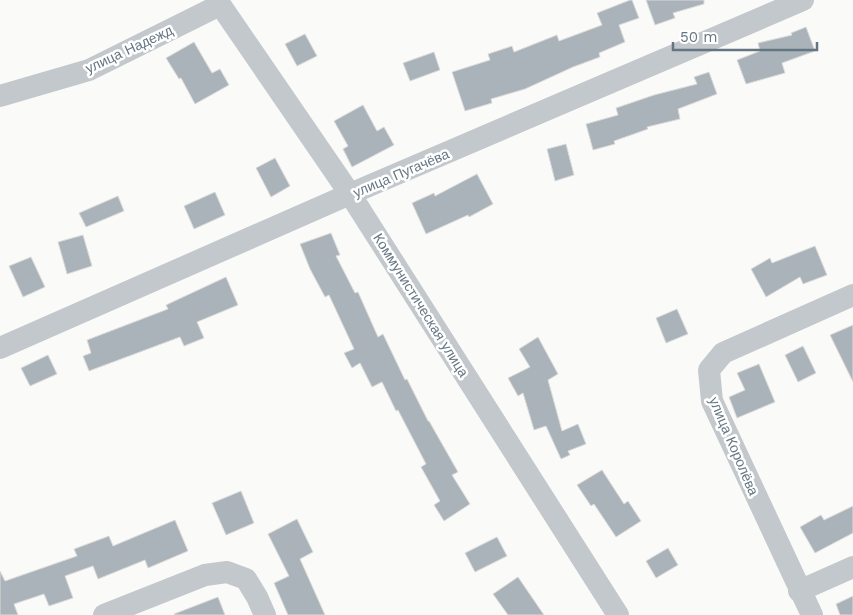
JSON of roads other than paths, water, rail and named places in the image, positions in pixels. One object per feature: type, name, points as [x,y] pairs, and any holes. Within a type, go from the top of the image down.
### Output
[{"type":"street","name":"улица Пугачёва","points":[[0,348],[350,194],[803,0]]},
{"type":"street","name":"Коммунистическая улица","points":[[219,3],[350,194],[618,615]]},
{"type":"street","name":"улица Надежд","points":[[2,89],[88,70],[219,3]]},
{"type":"street","name":"улица Королёва","points":[[812,615],[799,591],[712,401],[709,370],[723,353],[853,295]]},
{"type":"street","points":[[799,591],[853,567]]},
{"type":"street","points":[[104,615],[205,575],[227,572],[246,580],[257,597],[265,615]]}]
